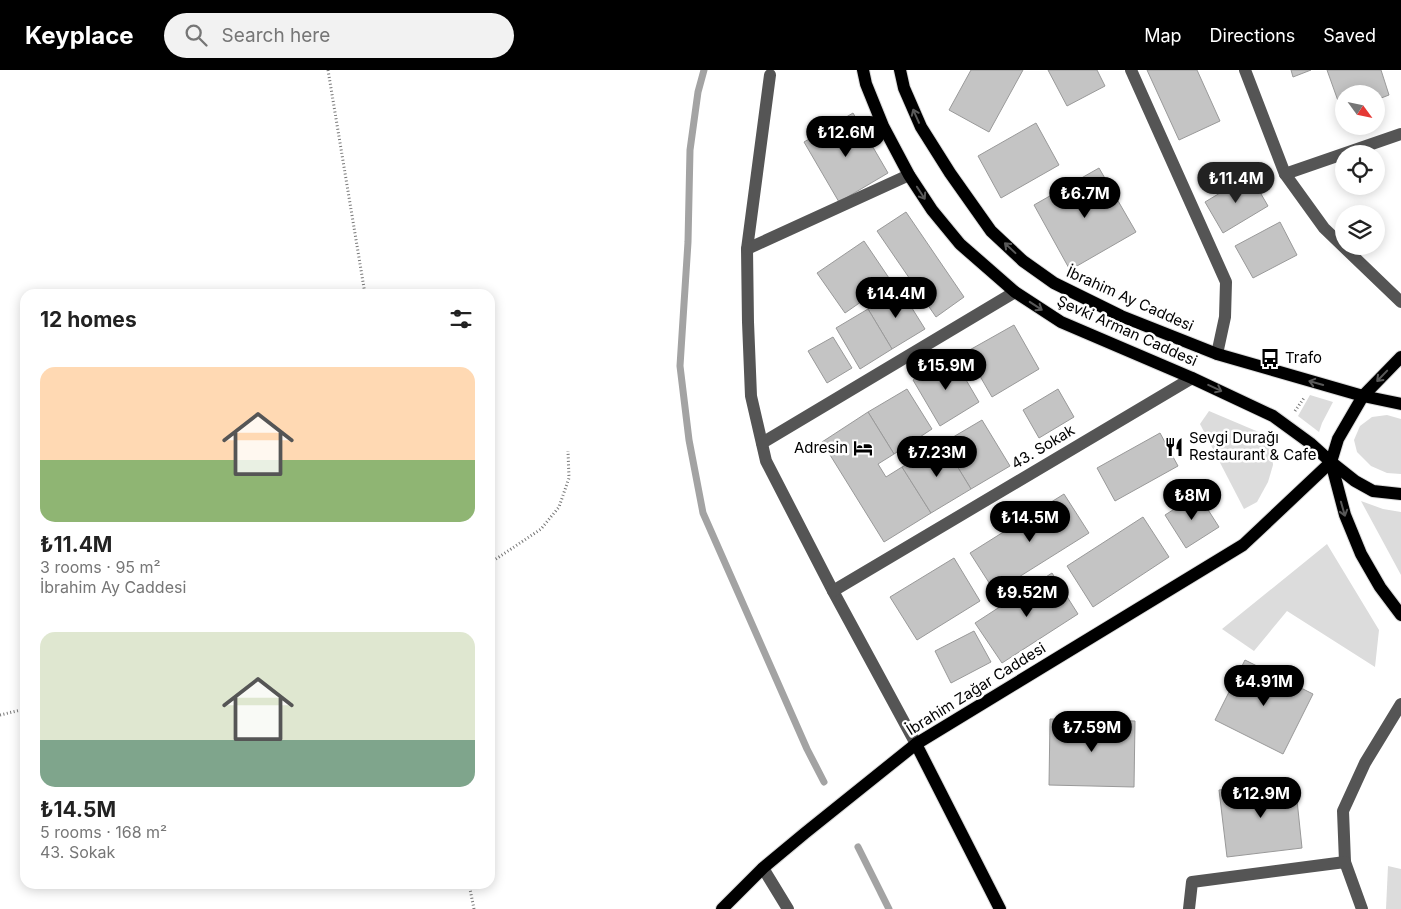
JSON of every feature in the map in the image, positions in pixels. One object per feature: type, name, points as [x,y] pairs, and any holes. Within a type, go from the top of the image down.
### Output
[{"type":"main road","name":"Şevki Arman Caddesi","points":[[863,70],[866,84],[883,126],[909,175],[932,210],[960,244],[1015,292],[1061,322],[1192,378],[1273,416],[1355,480],[1373,490],[1401,494]]},
{"type":"main road","name":"İbrahim Ay Caddesi","points":[[900,70],[904,88],[921,127],[950,173],[991,231],[1023,261],[1054,283],[1121,316],[1217,354],[1363,396],[1401,404]]},
{"type":"main road","points":[[1401,357],[1363,396],[1338,439],[1331,462],[1344,515],[1361,554],[1380,587],[1401,615]]},
{"type":"main road","name":"İbrahim Zağar Caddesi","points":[[722,909],[763,868],[916,744],[1243,544],[1331,462]]},
{"type":"main road","points":[[916,744],[1000,909]]},
{"type":"street","points":[[1131,70],[1226,282],[1225,317],[1217,354]]},
{"type":"street","points":[[1245,70],[1284,174],[1324,228],[1401,302]]},
{"type":"street","points":[[770,75],[747,250],[751,396],[766,461],[833,591],[916,744]]},
{"type":"street","points":[[1284,174],[1401,134]]},
{"type":"street","points":[[747,250],[909,175]]},
{"type":"street","points":[[762,443],[1015,292]]},
{"type":"street","name":"43. Sokak","points":[[833,591],[1192,378]]},
{"type":"street","points":[[1362,909],[1345,862],[1343,810],[1365,763],[1401,704]]},
{"type":"street","points":[[1185,909],[1189,909],[1192,882],[1345,862]]},
{"type":"street","points":[[763,868],[788,909]]},
{"type":"path","points":[[328,70],[364,289]]},
{"type":"path","points":[[1286,426],[1314,382]]},
{"type":"path","points":[[495,560],[540,529],[559,507],[569,478],[568,451]]},
{"type":"path","points":[[0,715],[20,710]]},
{"type":"path","points":[[471,889],[474,909]]},
{"type":"shaded area","points":[[1310,395],[1333,402],[1319,432],[1298,416]]},
{"type":"shaded area","points":[[1209,411],[1261,433],[1272,449],[1273,465],[1268,482],[1257,502],[1244,509],[1200,424]]},
{"type":"shaded area","points":[[1387,415],[1401,419],[1401,474],[1387,473],[1371,466],[1357,452],[1354,440],[1360,426],[1372,417]]},
{"type":"shaded area","points":[[1361,501],[1383,509],[1401,512],[1401,575]]},
{"type":"shaded area","points":[[1327,544],[1379,630],[1375,667],[1287,611],[1254,651],[1222,629]]},
{"type":"shaded area","points":[[1388,866],[1401,869],[1401,909],[1386,909]]},
{"type":"building","points":[[971,70],[1023,70],[989,132],[949,110]]},
{"type":"building","points":[[1048,70],[1097,70],[1105,86],[1067,106]]},
{"type":"building","points":[[1147,70],[1197,70],[1220,121],[1179,140]]},
{"type":"building","points":[[1291,70],[1311,70],[1293,77]]},
{"type":"building","points":[[1327,70],[1381,70],[1389,95],[1385,97],[1385,85],[1335,85],[1335,92]]},
{"type":"building","points":[[853,113],[888,173],[839,202],[804,142]]},
{"type":"building","points":[[1036,123],[1059,165],[1001,198],[978,156]]},
{"type":"building","points":[[1099,168],[1136,232],[1070,270],[1034,205]]},
{"type":"building","points":[[1250,175],[1268,206],[1223,233],[1205,202]]},
{"type":"building","points":[[906,212],[964,297],[936,317],[877,231]]},
{"type":"building","points":[[1280,222],[1297,255],[1253,278],[1235,246]]},
{"type":"building","points":[[864,241],[891,281],[845,313],[817,273]]},
{"type":"building","points":[[900,289],[925,329],[892,349],[868,309]]},
{"type":"building","points":[[868,309],[892,349],[860,369],[836,328]]},
{"type":"building","points":[[1014,325],[1039,369],[992,397],[966,352]]},
{"type":"building","points":[[833,337],[852,368],[827,383],[808,351]]},
{"type":"building","points":[[952,356],[979,402],[940,426],[913,380]]},
{"type":"building","points":[[907,389],[932,429],[894,454],[868,412]]},
{"type":"building","points":[[1058,389],[1074,417],[1039,438],[1023,410]]},
{"type":"building","points":[[868,412],[894,454],[878,464],[886,477],[902,467],[931,513],[884,542],[822,442]]},
{"type":"building","points":[[982,420],[1010,466],[971,489],[943,443]]},
{"type":"building","points":[[1160,433],[1178,466],[1115,501],[1097,468]]},
{"type":"building","points":[[943,443],[971,489],[931,513],[902,467]]},
{"type":"building","points":[[1064,494],[1089,533],[995,592],[970,553]]},
{"type":"building","points":[[1198,494],[1219,527],[1186,548],[1165,515]]},
{"type":"building","points":[[1143,517],[1169,557],[1093,607],[1067,566]]},
{"type":"building","points":[[954,558],[980,601],[917,640],[890,597]]},
{"type":"building","points":[[1052,573],[1078,614],[1002,663],[975,623]]},
{"type":"building","points":[[974,631],[991,662],[951,683],[935,651]]},
{"type":"building","points":[[1245,660],[1313,694],[1283,754],[1215,720]]},
{"type":"building","points":[[1050,719],[1135,721],[1134,787],[1049,785]]},
{"type":"building","points":[[1295,781],[1302,848],[1227,857],[1219,790]]},
{"type":"waterway","points":[[704,70],[698,92],[690,150],[688,242],[680,366],[689,440],[703,513],[807,749],[824,782]]},
{"type":"waterway","points":[[858,847],[889,909]]},
{"type":"place","name":"Trafo","points":[[1270,358]]},
{"type":"place","name":"Sevgi Durağı Restaurant & Cafe","points":[[1174,447]]},
{"type":"place","name":"Adresin","points":[[863,448]]}]
